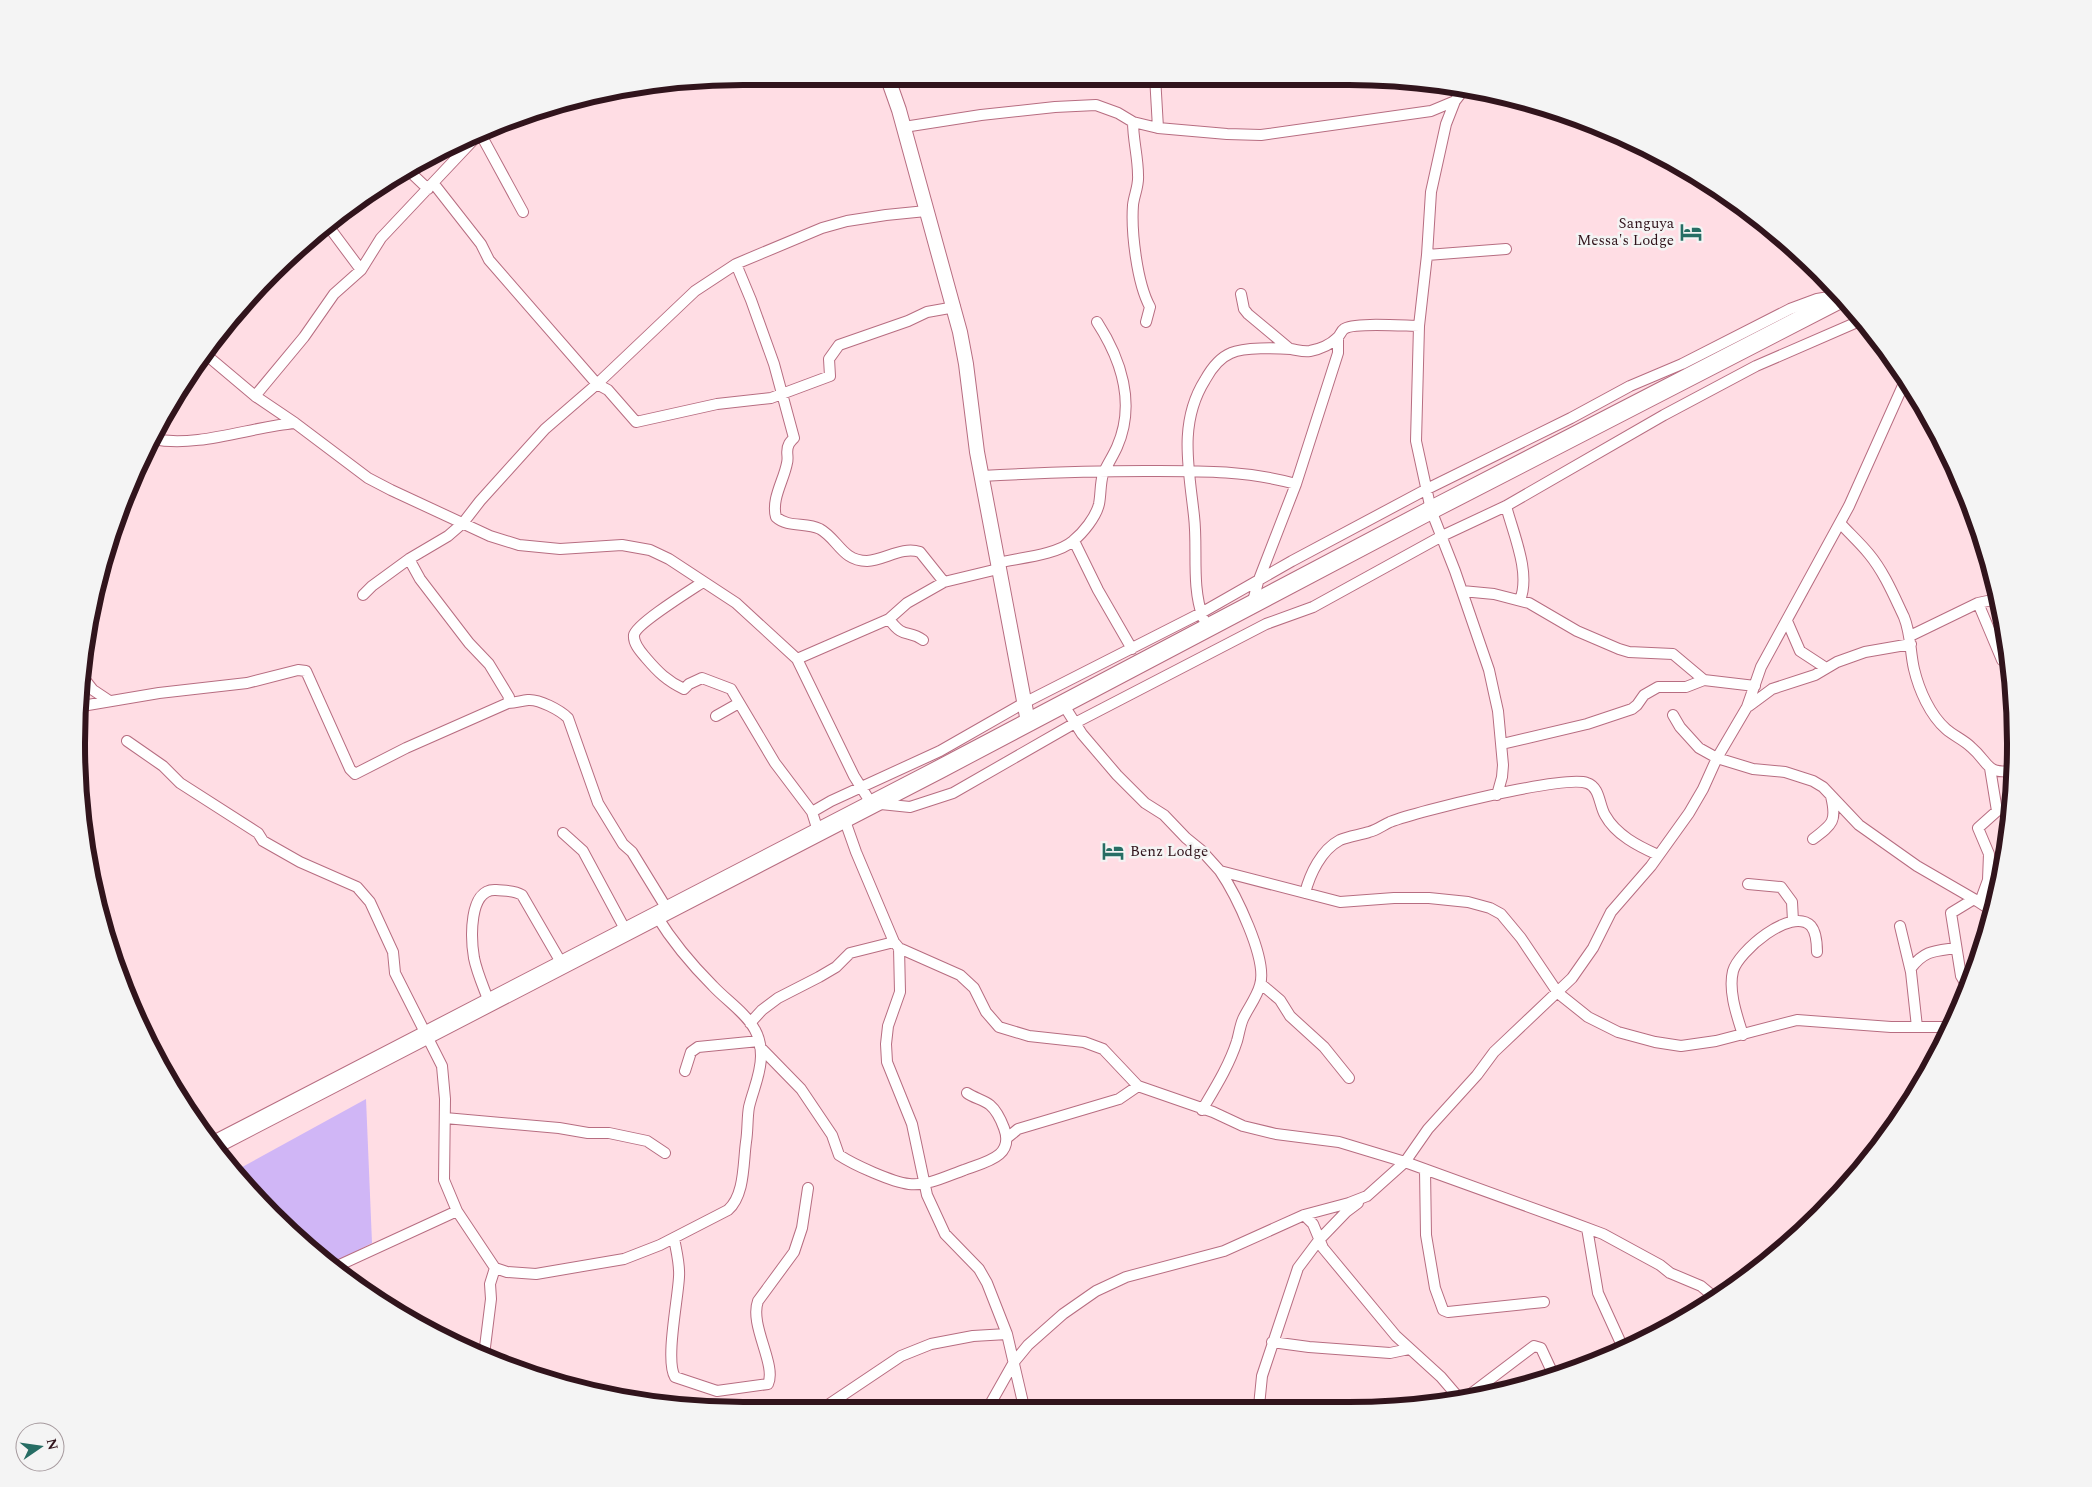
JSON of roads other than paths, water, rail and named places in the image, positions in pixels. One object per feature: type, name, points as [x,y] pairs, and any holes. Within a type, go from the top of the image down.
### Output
[{"type":"highway","points":[[220,1142],[1028,722],[1204,621],[1252,605],[1835,300]]},
{"type":"street","points":[[890,85],[904,127],[926,211],[955,307],[966,364],[982,476],[1028,722]]},
{"type":"street","points":[[1156,85],[1158,128]]},
{"type":"street","points":[[1459,95],[1455,101],[1446,124],[1432,185],[1428,255],[1419,326],[1416,441],[1431,510],[1462,591],[1489,670],[1498,712],[1502,744],[1502,777],[1497,795]]},
{"type":"street","points":[[904,127],[981,116],[1096,105],[1118,113],[1133,122],[1158,128],[1209,133],[1261,135],[1431,111],[1455,101]]},
{"type":"street","points":[[1133,122],[1133,139],[1138,176],[1133,207],[1136,255],[1144,297],[1150,307],[1146,322]]},
{"type":"street","points":[[483,139],[523,212]]},
{"type":"street","points":[[255,396],[304,337],[334,294],[361,270],[381,238],[468,146]]},
{"type":"street","points":[[413,173],[431,186],[481,244],[489,260],[597,384],[608,390],[636,422],[717,404],[782,395],[830,376],[829,359],[839,344],[908,321],[927,312],[955,307]]},
{"type":"street","points":[[363,595],[372,586],[409,559],[448,536],[463,523],[480,501],[545,430],[597,384],[695,291],[736,264],[822,228],[886,214],[926,211]]},
{"type":"street","points":[[331,230],[361,270]]},
{"type":"street","points":[[1428,255],[1506,249]]},
{"type":"street","points":[[736,264],[774,364],[794,438],[788,444],[786,453],[788,461],[774,510],[776,517],[787,523],[820,529],[846,555],[859,560],[868,561],[910,550],[920,552],[944,582]]},
{"type":"street","points":[[1241,294],[1244,309],[1248,314],[1291,349]]},
{"type":"street","points":[[812,812],[831,801],[940,752],[1024,703],[1132,649],[1204,621],[1258,582],[1427,489],[1571,418],[1630,386],[1682,364],[1790,309],[1817,299],[1833,297]]},
{"type":"street","points":[[797,659],[889,620],[907,603],[944,582],[1063,548],[1074,541],[1093,518],[1099,505],[1104,471],[1118,446],[1126,406],[1120,364],[1111,343],[1097,322]]},
{"type":"street","points":[[210,358],[255,396],[295,423],[368,478],[490,536],[519,545],[560,549],[622,545],[650,550],[669,559],[736,604],[797,659],[861,788],[871,803],[910,808],[953,792],[1075,723],[1266,624],[1313,607],[1442,536],[1506,506],[1664,415],[1756,366],[1855,323]]},
{"type":"street","points":[[1204,621],[1196,585],[1195,520],[1186,444],[1192,408],[1198,390],[1212,369],[1231,353],[1243,350],[1291,349],[1301,351],[1320,348],[1338,338],[1344,329],[1354,326],[1419,326]]},
{"type":"street","points":[[1252,605],[1258,582],[1296,484],[1338,353],[1338,338]]},
{"type":"street","points":[[1259,1402],[1262,1376],[1298,1268],[1318,1240],[1346,1212],[1406,1162],[1428,1130],[1477,1075],[1494,1052],[1558,993],[1585,962],[1611,912],[1642,878],[1694,805],[1717,758],[1741,721],[1761,667],[1840,523],[1903,388]]},
{"type":"street","points":[[160,439],[187,441],[295,423]]},
{"type":"street","points":[[982,476],[1104,471],[1188,471],[1249,474],[1296,484]]},
{"type":"street","points":[[1506,506],[1524,574],[1524,591],[1520,600]]},
{"type":"street","points":[[1840,523],[1869,554],[1905,619],[1914,670],[1924,696],[1936,718],[1946,729],[1972,747],[1995,772],[2006,771]]},
{"type":"street","points":[[1074,541],[1098,590],[1132,649]]},
{"type":"street","points":[[409,559],[420,579],[469,643],[489,664],[509,697],[508,703]]},
{"type":"street","points":[[704,582],[636,630],[634,637],[637,647],[662,677],[684,689],[689,684],[702,678],[731,689],[775,763],[812,812],[818,831]]},
{"type":"street","points":[[1462,591],[1494,594],[1520,600],[1538,607],[1577,631],[1629,652],[1673,654],[1704,680]]},
{"type":"street","points":[[1747,707],[1772,689],[1815,675],[1826,668],[1865,652],[1910,640],[1978,603],[1991,600]]},
{"type":"street","points":[[1978,603],[2001,657]]},
{"type":"street","points":[[889,620],[897,630],[918,636],[923,640]]},
{"type":"street","points":[[1787,621],[1800,651],[1826,668]]},
{"type":"street","points":[[86,705],[108,700],[247,683],[298,670],[306,671],[333,735],[350,769],[355,774],[406,748],[508,703],[516,704],[530,700],[560,710],[568,718],[598,803],[624,844],[632,852],[678,948],[713,987],[756,1030],[759,1044],[760,1069],[749,1108],[740,1188],[733,1206],[644,1253],[624,1259],[547,1273],[523,1274],[506,1272],[495,1268],[457,1210],[444,1180],[442,1066],[395,973],[394,952],[370,902],[363,892],[352,884],[300,862],[263,841],[258,833],[180,783],[163,766],[127,741]]},
{"type":"street","points":[[1502,744],[1586,724],[1632,709],[1638,705],[1644,695],[1658,687],[1686,687],[1704,680],[1755,686]]},
{"type":"street","points":[[88,684],[93,690],[108,700]]},
{"type":"street","points":[[716,716],[739,703]]},
{"type":"street","points":[[1062,704],[1117,775],[1145,802],[1164,815],[1220,871],[1229,885],[1249,928],[1259,959],[1261,984],[1242,1020],[1237,1041],[1223,1073],[1202,1110]]},
{"type":"street","points":[[1673,715],[1680,727],[1699,748],[1717,758],[1753,770],[1785,772],[1813,780],[1859,825],[1917,866],[1987,907]]},
{"type":"street","points":[[1963,979],[1951,913],[1977,900],[1988,880],[1989,854],[1978,828],[1996,814],[1998,807],[1990,768]]},
{"type":"street","points":[[1305,893],[1309,877],[1328,851],[1340,840],[1368,832],[1390,822],[1497,795],[1568,782],[1591,784],[1611,824],[1624,837],[1658,855]]},
{"type":"street","points":[[1813,839],[1830,826],[1834,818],[1830,795]]},
{"type":"street","points":[[844,818],[856,852],[896,945],[900,992],[888,1026],[886,1044],[888,1062],[912,1124],[923,1184],[945,1234],[978,1269],[988,1283],[1007,1334],[1023,1402]]},
{"type":"street","points":[[564,833],[582,851],[626,931]]},
{"type":"street","points":[[1220,871],[1340,902],[1394,898],[1429,898],[1468,902],[1490,908],[1501,914],[1521,938],[1558,993],[1588,1017],[1618,1032],[1655,1042],[1681,1046],[1743,1035],[1797,1020],[1943,1027]]},
{"type":"street","points":[[1748,884],[1781,887],[1792,902],[1793,921]]},
{"type":"street","points":[[489,1002],[474,959],[472,935],[473,917],[477,902],[484,892],[490,890],[517,892],[522,895],[562,964]]},
{"type":"street","points":[[1743,1035],[1732,992],[1732,974],[1734,967],[1748,950],[1780,926],[1793,921],[1802,921],[1811,927],[1816,938],[1818,952]]},
{"type":"street","points":[[1900,926],[1911,968],[1917,1027]]},
{"type":"street","points":[[750,1023],[762,1010],[778,998],[819,977],[836,966],[850,953],[896,945],[960,975],[974,988],[986,1012],[999,1028],[1029,1036],[1084,1042],[1103,1049],[1138,1086],[1202,1110],[1213,1112],[1243,1126],[1276,1134],[1339,1142],[1406,1162],[1603,1234],[1675,1275],[1692,1281],[1708,1295]]},
{"type":"street","points":[[1911,968],[1918,958],[1927,952],[1956,948]]},
{"type":"street","points":[[1261,984],[1280,1000],[1290,1016],[1324,1047],[1349,1078]]},
{"type":"street","points":[[685,1071],[690,1052],[698,1047],[759,1044],[801,1089],[832,1135],[839,1155],[897,1181],[923,1184],[997,1157],[1005,1148],[1007,1138],[993,1108],[988,1103],[975,1099],[967,1093]]},
{"type":"street","points":[[1007,1138],[1018,1129],[1120,1099],[1138,1086]]},
{"type":"street","points":[[444,1118],[559,1128],[588,1133],[609,1133],[647,1141],[665,1153]]},
{"type":"street","points":[[1425,1170],[1426,1235],[1435,1288],[1443,1310],[1448,1312],[1544,1302]]},
{"type":"street","points":[[674,1238],[679,1275],[671,1358],[672,1372],[675,1377],[681,1381],[717,1391],[768,1384],[770,1376],[755,1307],[758,1300],[794,1252],[802,1228],[808,1188]]},
{"type":"street","points":[[991,1402],[1014,1362],[1028,1344],[1081,1300],[1108,1284],[1139,1273],[1224,1251],[1304,1215],[1367,1196]]},
{"type":"street","points":[[341,1264],[457,1210]]},
{"type":"street","points":[[1304,1215],[1317,1231],[1318,1240],[1323,1248],[1409,1349],[1442,1377],[1455,1393]]},
{"type":"street","points":[[1587,1228],[1598,1293],[1621,1343]]},
{"type":"street","points":[[485,1349],[491,1299],[490,1284],[495,1268]]},
{"type":"street","points":[[832,1402],[901,1356],[931,1344],[973,1336],[1007,1334]]},
{"type":"street","points":[[1272,1342],[1309,1347],[1390,1353],[1409,1349]]},
{"type":"street","points":[[481,1347],[485,1343]]},
{"type":"street","points":[[1481,1388],[1534,1346],[1541,1348],[1551,1370]]},
{"type":"place","name":"Sanguya Messa's Lodge","points":[[1691,232]]},
{"type":"place","name":"Benz Lodge","points":[[1113,851]]}]
